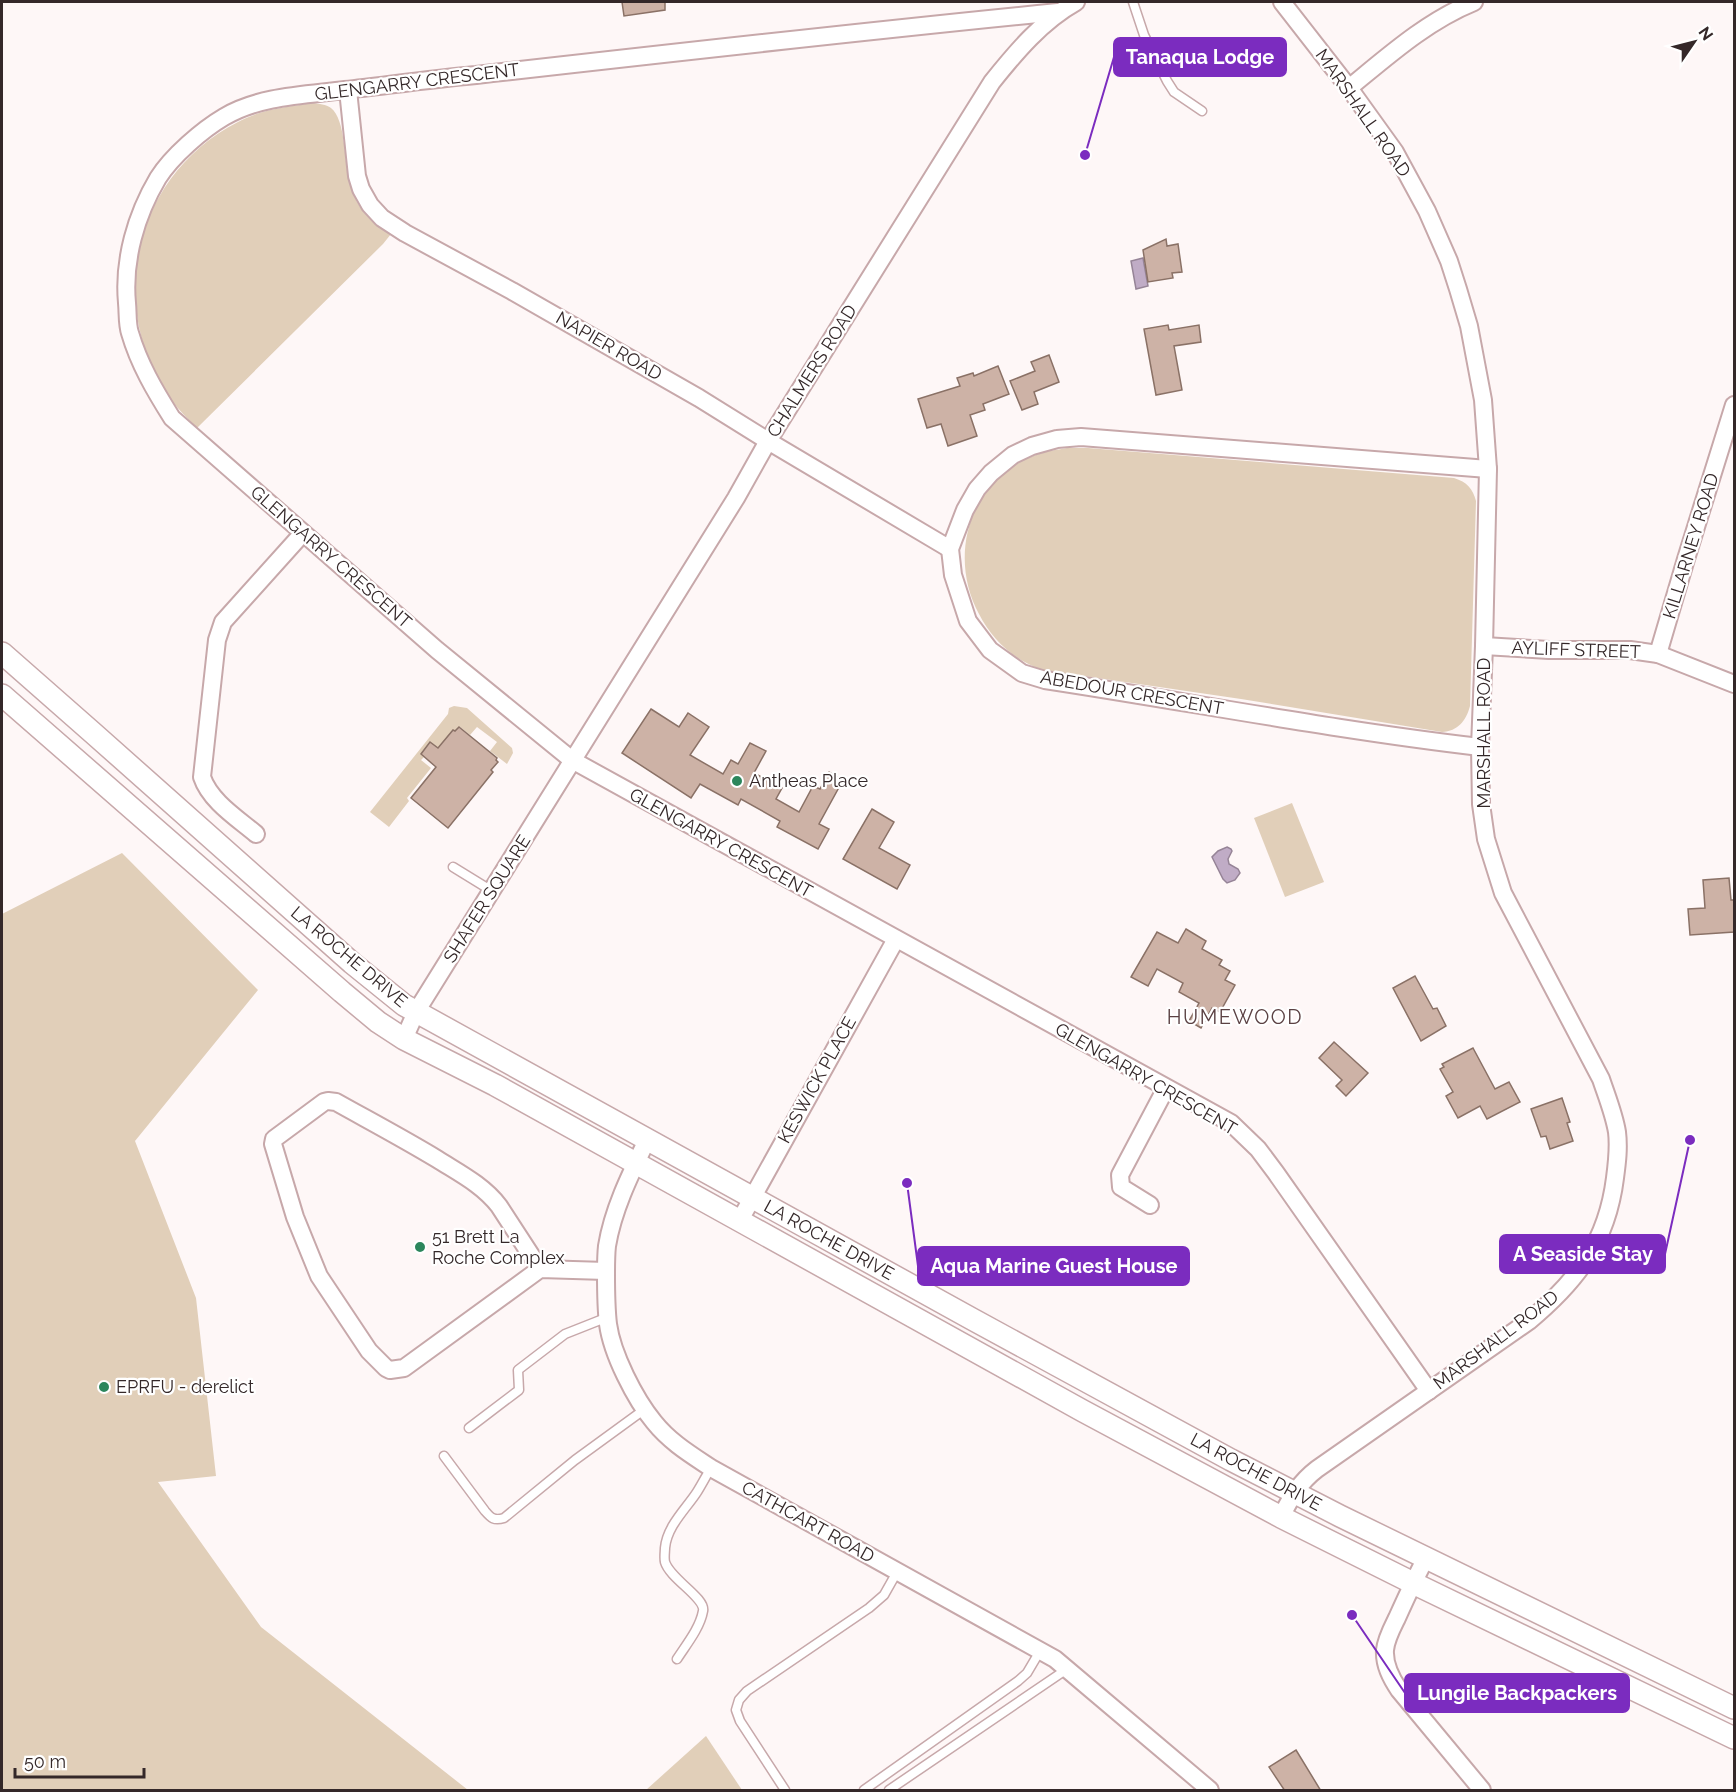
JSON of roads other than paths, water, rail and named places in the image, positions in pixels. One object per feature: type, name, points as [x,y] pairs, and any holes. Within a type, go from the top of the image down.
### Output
[{"type":"street","name":"CHALMERS ROAD","points":[[572,760],[992,81],[1013,55],[1058,12],[1076,2]]},
{"type":"street","name":"MARSHALL ROAD","points":[[1281,1516],[1293,1492],[1304,1479],[1529,1321],[1559,1294],[1578,1273],[1605,1222],[1613,1192],[1618,1156],[1617,1134],[1601,1079],[1509,905],[1486,839],[1481,804],[1480,747],[1488,469],[1483,400],[1469,326],[1449,261],[1427,211],[1395,152],[1282,2]]},
{"type":"street","points":[[1349,88],[1432,23],[1474,2]]},
{"type":"street","name":"GLENGARRY CRESCENT","points":[[1058,12],[348,90],[274,99],[244,108],[224,117],[189,144],[159,176],[150,193],[132,238],[125,286],[129,330],[146,376],[172,418],[437,650],[572,760],[1231,1123],[1258,1149],[1429,1391]]},
{"type":"street","name":"NAPIER ROAD","points":[[348,90],[357,176],[370,205],[382,218],[689,392],[950,549]]},
{"type":"street","name":"KILLARNEY ROAD","points":[[1658,654],[1734,405]]},
{"type":"street","name":"ABEDOUR CRESCENT","points":[[1480,747],[1413,739],[1045,680],[1022,673],[990,650],[968,621],[953,575],[950,549],[965,510],[977,489],[991,473],[1013,455],[1032,446],[1057,439],[1081,437],[1488,469]]},
{"type":"street","points":[[256,834],[216,800],[202,777],[217,640],[223,622],[303,533]]},
{"type":"street","name":"AYLIFF STREET","points":[[1484,646],[1549,650],[1630,650],[1658,654],[1734,684]]},
{"type":"street","name":"LA ROCHE DRIVE","points":[[2,653],[352,963],[397,1000],[416,1012],[983,1325],[1293,1492],[1734,1708]]},
{"type":"street","name":"LA ROCHE DRIVE","points":[[2,695],[342,992],[378,1022],[404,1038],[495,1085],[1083,1411],[1281,1516],[1413,1583],[1734,1738]]},
{"type":"street","name":"SHAFER SQUARE","points":[[404,1038],[416,1012],[572,760]]},
{"type":"street","points":[[141,817],[161,793]]},
{"type":"street","name":"KESWICK PLACE","points":[[740,1220],[896,939]]},
{"type":"street","points":[[1150,1205],[1121,1187],[1119,1176],[1166,1088]]},
{"type":"street","points":[[540,1269],[499,1206],[486,1192],[471,1180],[412,1144],[336,1102],[324,1102],[274,1139],[273,1144],[295,1217],[319,1276],[369,1351],[390,1370],[404,1368],[540,1269],[606,1271]]},
{"type":"street","name":"CATHCART ROAD","points":[[647,1140],[614,1218],[607,1248],[606,1292],[608,1325],[616,1353],[631,1387],[653,1422],[675,1444],[711,1468],[1040,1651],[1068,1669],[1210,1791]]},
{"type":"street","points":[[1426,1558],[1385,1650],[1390,1676],[1482,1791]]},
{"type":"lane","points":[[1133,2],[1144,35],[1167,81],[1174,92],[1202,111]]},
{"type":"lane","points":[[453,867],[492,891]]},
{"type":"lane","points":[[469,1428],[519,1390],[518,1370],[565,1334],[608,1317]]},
{"type":"lane","points":[[444,1456],[485,1511],[493,1519],[498,1520],[504,1518],[575,1460],[645,1409]]},
{"type":"lane","points":[[677,1659],[704,1609],[700,1599],[674,1578],[665,1561],[665,1545],[670,1530],[711,1468]]},
{"type":"lane","points":[[785,1791],[740,1721],[736,1710],[739,1700],[747,1691],[869,1608],[884,1594],[897,1572]]},
{"type":"lane","points":[[864,1791],[1018,1681],[1027,1673],[1040,1651]]},
{"type":"lane","points":[[889,1791],[1068,1669]]},
{"type":"place","name":"Tanaqua Lodge","points":[[1085,155]]},
{"type":"place","name":"Antheas Place","points":[[737,781]]},
{"type":"place","name":"A Seaside Stay","points":[[1690,1140]]},
{"type":"place","name":"Aqua Marine Guest House","points":[[907,1183]]},
{"type":"place","name":"51 Brett La Roche Complex","points":[[420,1247]]},
{"type":"place","name":"EPRFU - derelict","points":[[104,1387]]},
{"type":"place","name":"Lungile Backpackers","points":[[1352,1615]]},
{"type":"district","name":"HUMEWOOD","points":[[1235,1017]]}]
